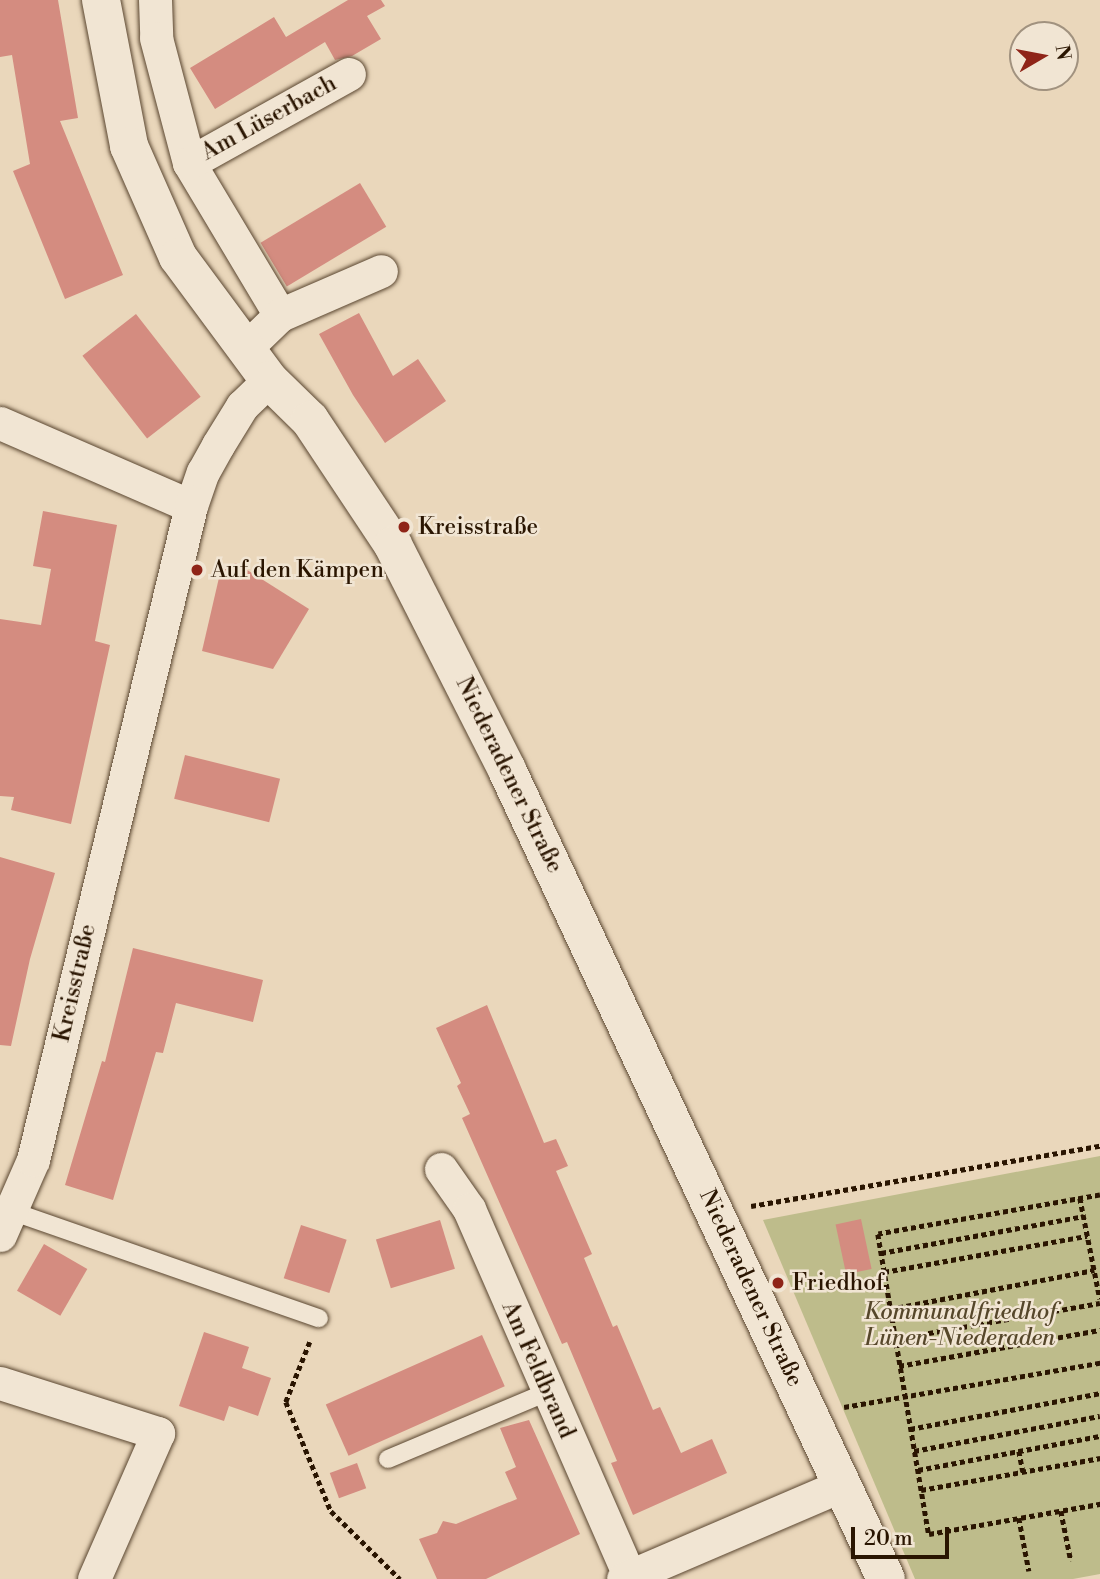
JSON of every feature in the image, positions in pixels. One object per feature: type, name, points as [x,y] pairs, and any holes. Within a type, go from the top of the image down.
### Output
[{"type":"street","name":"Niederadener Straße","points":[[101,0],[129,146],[178,257],[269,380],[310,420],[399,556],[501,757],[886,1579]]},
{"type":"street","name":"Am Lüserbach","points":[[155,0],[156,37],[190,163],[279,315]]},
{"type":"street","name":"Am Lüserbach","points":[[190,163],[349,74]]},
{"type":"street","points":[[245,349],[279,315],[381,271]]},
{"type":"street","name":"Kreisstraße","points":[[6,1223],[33,1160],[191,506],[203,472],[242,406],[269,380]]},
{"type":"street","points":[[0,423],[191,506]]},
{"type":"street","name":"Am Feldbrand","points":[[441,1169],[469,1209],[626,1577],[842,1485]]},
{"type":"street","points":[[0,1383],[158,1433],[94,1579]]},
{"type":"lane","points":[[6,1223],[319,1318]]},
{"type":"lane","points":[[388,1459],[547,1392]]},
{"type":"path","points":[[716,1212],[1100,1146]]},
{"type":"path","points":[[1100,1195],[878,1234],[929,1534],[1100,1504]]},
{"type":"path","points":[[895,1339],[1100,1301],[1080,1198]]},
{"type":"path","points":[[881,1253],[1084,1216]]},
{"type":"path","points":[[884,1272],[1087,1236]]},
{"type":"path","points":[[890,1309],[1094,1270]]},
{"type":"path","points":[[319,1318],[286,1402],[331,1511],[400,1579]]},
{"type":"path","points":[[900,1366],[1100,1330]]},
{"type":"path","points":[[809,1413],[1100,1363]]},
{"type":"path","points":[[910,1429],[1100,1393]]},
{"type":"path","points":[[914,1451],[1100,1416]]},
{"type":"path","points":[[918,1470],[1100,1436]]},
{"type":"path","points":[[1019,1451],[1023,1472]]},
{"type":"path","points":[[921,1490],[1100,1458]]},
{"type":"path","points":[[1061,1511],[1071,1562]]},
{"type":"path","points":[[1019,1518],[1029,1571]]},
{"type":"green space","name":"Kommunalfriedhof Lünen-Niederaden","points":[[1100,1156],[1100,1574],[1073,1579],[915,1579],[763,1220]]},
{"type":"building","points":[[0,0],[58,0],[78,118],[60,121],[123,275],[65,299],[13,171],[30,164],[12,55],[0,57]]},
{"type":"building","points":[[348,0],[381,0],[385,6],[367,16],[381,39],[352,56],[335,60],[325,42],[215,109],[190,68],[274,17],[286,37]]},
{"type":"building","points":[[360,183],[386,227],[287,286],[261,243]]},
{"type":"building","points":[[359,313],[393,376],[418,359],[446,401],[385,443],[353,395],[319,334]]},
{"type":"building","points":[[136,314],[201,397],[147,439],[82,356]]},
{"type":"building","points":[[43,511],[117,525],[95,641],[110,645],[71,824],[11,810],[14,797],[0,796],[0,619],[41,625],[51,569],[33,566]]},
{"type":"building","points":[[236,563],[309,609],[273,669],[202,651],[221,569]]},
{"type":"building","points":[[185,755],[280,779],[269,822],[174,799]]},
{"type":"building","points":[[0,857],[55,873],[30,959],[11,1046],[0,1045]]},
{"type":"building","points":[[133,948],[263,980],[253,1022],[176,1003],[163,1053],[156,1052],[113,1200],[65,1185],[102,1061],[105,1062]]},
{"type":"building","points":[[487,1005],[544,1143],[556,1139],[568,1166],[556,1171],[592,1254],[584,1258],[613,1327],[617,1325],[653,1410],[660,1407],[681,1453],[712,1439],[727,1473],[633,1515],[611,1463],[617,1461],[567,1342],[562,1344],[462,1118],[470,1114],[457,1086],[461,1083],[436,1028]]},
{"type":"building","points":[[861,1219],[872,1269],[846,1274],[836,1224]]},
{"type":"building","points":[[440,1220],[455,1269],[391,1288],[376,1240]]},
{"type":"building","points":[[301,1225],[347,1240],[329,1293],[284,1278]]},
{"type":"building","points":[[44,1244],[87,1269],[60,1316],[17,1291]]},
{"type":"building","points":[[204,1332],[249,1347],[242,1368],[271,1378],[258,1416],[229,1406],[224,1421],[179,1406]]},
{"type":"building","points":[[482,1335],[505,1386],[349,1456],[326,1405]]},
{"type":"building","points":[[529,1420],[580,1534],[486,1579],[437,1579],[419,1539],[437,1533],[443,1521],[456,1524],[517,1499],[505,1472],[516,1467],[500,1428]]},
{"type":"building","points":[[357,1463],[366,1488],[339,1498],[330,1473]]},
{"type":"place","name":"Kreisstraße","points":[[404,527]]},
{"type":"place","name":"Auf den Kämpen","points":[[197,570]]},
{"type":"place","name":"Friedhof","points":[[778,1283]]}]
